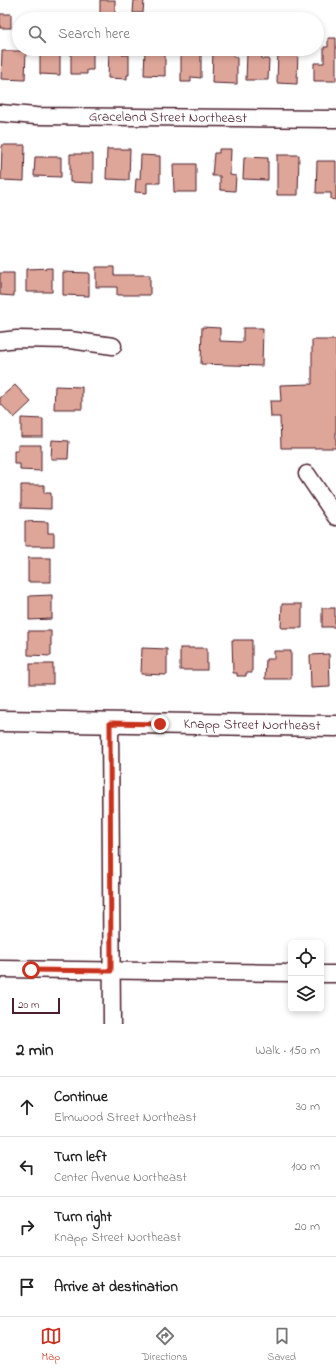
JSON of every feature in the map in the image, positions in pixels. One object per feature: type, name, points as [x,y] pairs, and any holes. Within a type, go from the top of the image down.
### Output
[{"type":"street","name":"Graceland Street Northeast","points":[[0,113],[36,116],[336,119]]},
{"type":"street","points":[[0,341],[17,339],[70,340],[113,346]]},
{"type":"street","points":[[307,474],[336,517]]},
{"type":"street","name":"Knapp Street Northeast","points":[[0,721],[336,726]]},
{"type":"street","points":[[110,723],[112,1024]]},
{"type":"street","points":[[0,969],[288,973]]},
{"type":"street","points":[[324,974],[336,974]]},
{"type":"building","points":[[100,0],[115,0],[115,12],[100,12]]},
{"type":"building","points":[[134,0],[144,0],[143,12],[133,12]]},
{"type":"building","points":[[0,14],[11,14],[11,28],[0,28]]},
{"type":"building","points":[[328,38],[336,38],[336,81],[314,81],[314,63],[324,63],[324,47],[328,47]]},
{"type":"building","points":[[2,51],[12,51],[12,56],[26,56],[25,80],[1,79]]},
{"type":"building","points":[[40,56],[60,56],[60,75],[40,74]]},
{"type":"building","points":[[71,56],[93,56],[93,70],[87,70],[87,74],[71,74]]},
{"type":"building","points":[[109,56],[129,56],[129,75],[127,75],[127,79],[108,78]]},
{"type":"building","points":[[145,56],[165,56],[165,76],[144,75]]},
{"type":"building","points":[[181,56],[201,56],[201,78],[191,77],[191,82],[181,82]]},
{"type":"building","points":[[213,56],[237,57],[237,84],[212,83]]},
{"type":"building","points":[[247,56],[262,56],[262,59],[269,59],[268,80],[246,80]]},
{"type":"building","points":[[278,56],[298,56],[297,84],[277,83]]},
{"type":"building","points":[[2,145],[25,145],[24,181],[1,180]]},
{"type":"building","points":[[107,149],[130,149],[129,180],[106,179]]},
{"type":"building","points":[[219,149],[231,149],[230,175],[236,176],[235,191],[220,190],[220,176],[212,176],[214,153],[219,153]]},
{"type":"building","points":[[70,154],[93,154],[93,183],[70,182]]},
{"type":"building","points":[[141,155],[160,156],[160,183],[147,183],[147,193],[135,192],[136,179],[140,179]]},
{"type":"building","points":[[277,155],[299,155],[298,195],[277,195]]},
{"type":"building","points":[[35,157],[61,157],[61,177],[34,176]]},
{"type":"building","points":[[244,157],[268,158],[268,180],[243,179]]},
{"type":"building","points":[[317,161],[336,161],[336,200],[331,199],[331,193],[316,193]]},
{"type":"building","points":[[173,164],[196,164],[196,192],[174,192]]},
{"type":"building","points":[[96,267],[114,267],[114,275],[150,275],[150,295],[117,295],[117,287],[96,287]]},
{"type":"building","points":[[52,268],[52,292],[26,292],[26,269]]},
{"type":"building","points":[[63,272],[89,273],[89,296],[63,295]]},
{"type":"building","points":[[0,273],[14,273],[14,296],[0,295]]},
{"type":"building","points":[[202,327],[220,328],[220,341],[243,342],[243,328],[263,328],[262,366],[201,364]]},
{"type":"building","points":[[312,340],[336,340],[336,448],[281,448],[280,417],[271,417],[270,401],[281,401],[280,385],[312,384]]},
{"type":"building","points":[[15,385],[31,402],[14,418],[0,403],[0,398]]},
{"type":"building","points":[[55,386],[82,387],[82,409],[54,409]]},
{"type":"building","points":[[21,418],[43,419],[43,437],[21,437]]},
{"type":"building","points":[[52,440],[69,441],[68,459],[51,459]]},
{"type":"building","points":[[18,445],[41,445],[41,471],[20,470],[20,464],[14,464],[14,451],[18,451]]},
{"type":"building","points":[[21,485],[44,485],[44,493],[51,493],[51,509],[21,508]]},
{"type":"building","points":[[25,521],[48,522],[48,533],[54,533],[54,546],[25,546]]},
{"type":"building","points":[[28,558],[51,558],[51,582],[28,582]]},
{"type":"building","points":[[52,595],[52,619],[29,620],[29,596]]},
{"type":"building","points":[[282,604],[302,604],[302,628],[281,628]]},
{"type":"building","points":[[322,608],[335,608],[335,627],[322,627]]},
{"type":"building","points":[[28,631],[51,631],[51,656],[28,655]]},
{"type":"building","points":[[232,640],[252,640],[252,673],[246,673],[246,676],[237,676],[237,673],[233,673]]},
{"type":"building","points":[[142,648],[167,649],[167,675],[141,674]]},
{"type":"building","points":[[180,648],[207,648],[207,670],[180,670]]},
{"type":"building","points":[[274,651],[291,651],[291,679],[265,679],[266,659],[274,659]]},
{"type":"building","points":[[329,654],[330,687],[311,688],[310,655]]},
{"type":"building","points":[[30,664],[53,664],[53,684],[30,684]]},
{"type":"route","points":[[31,970],[111,971],[110,723],[160,724]]}]
